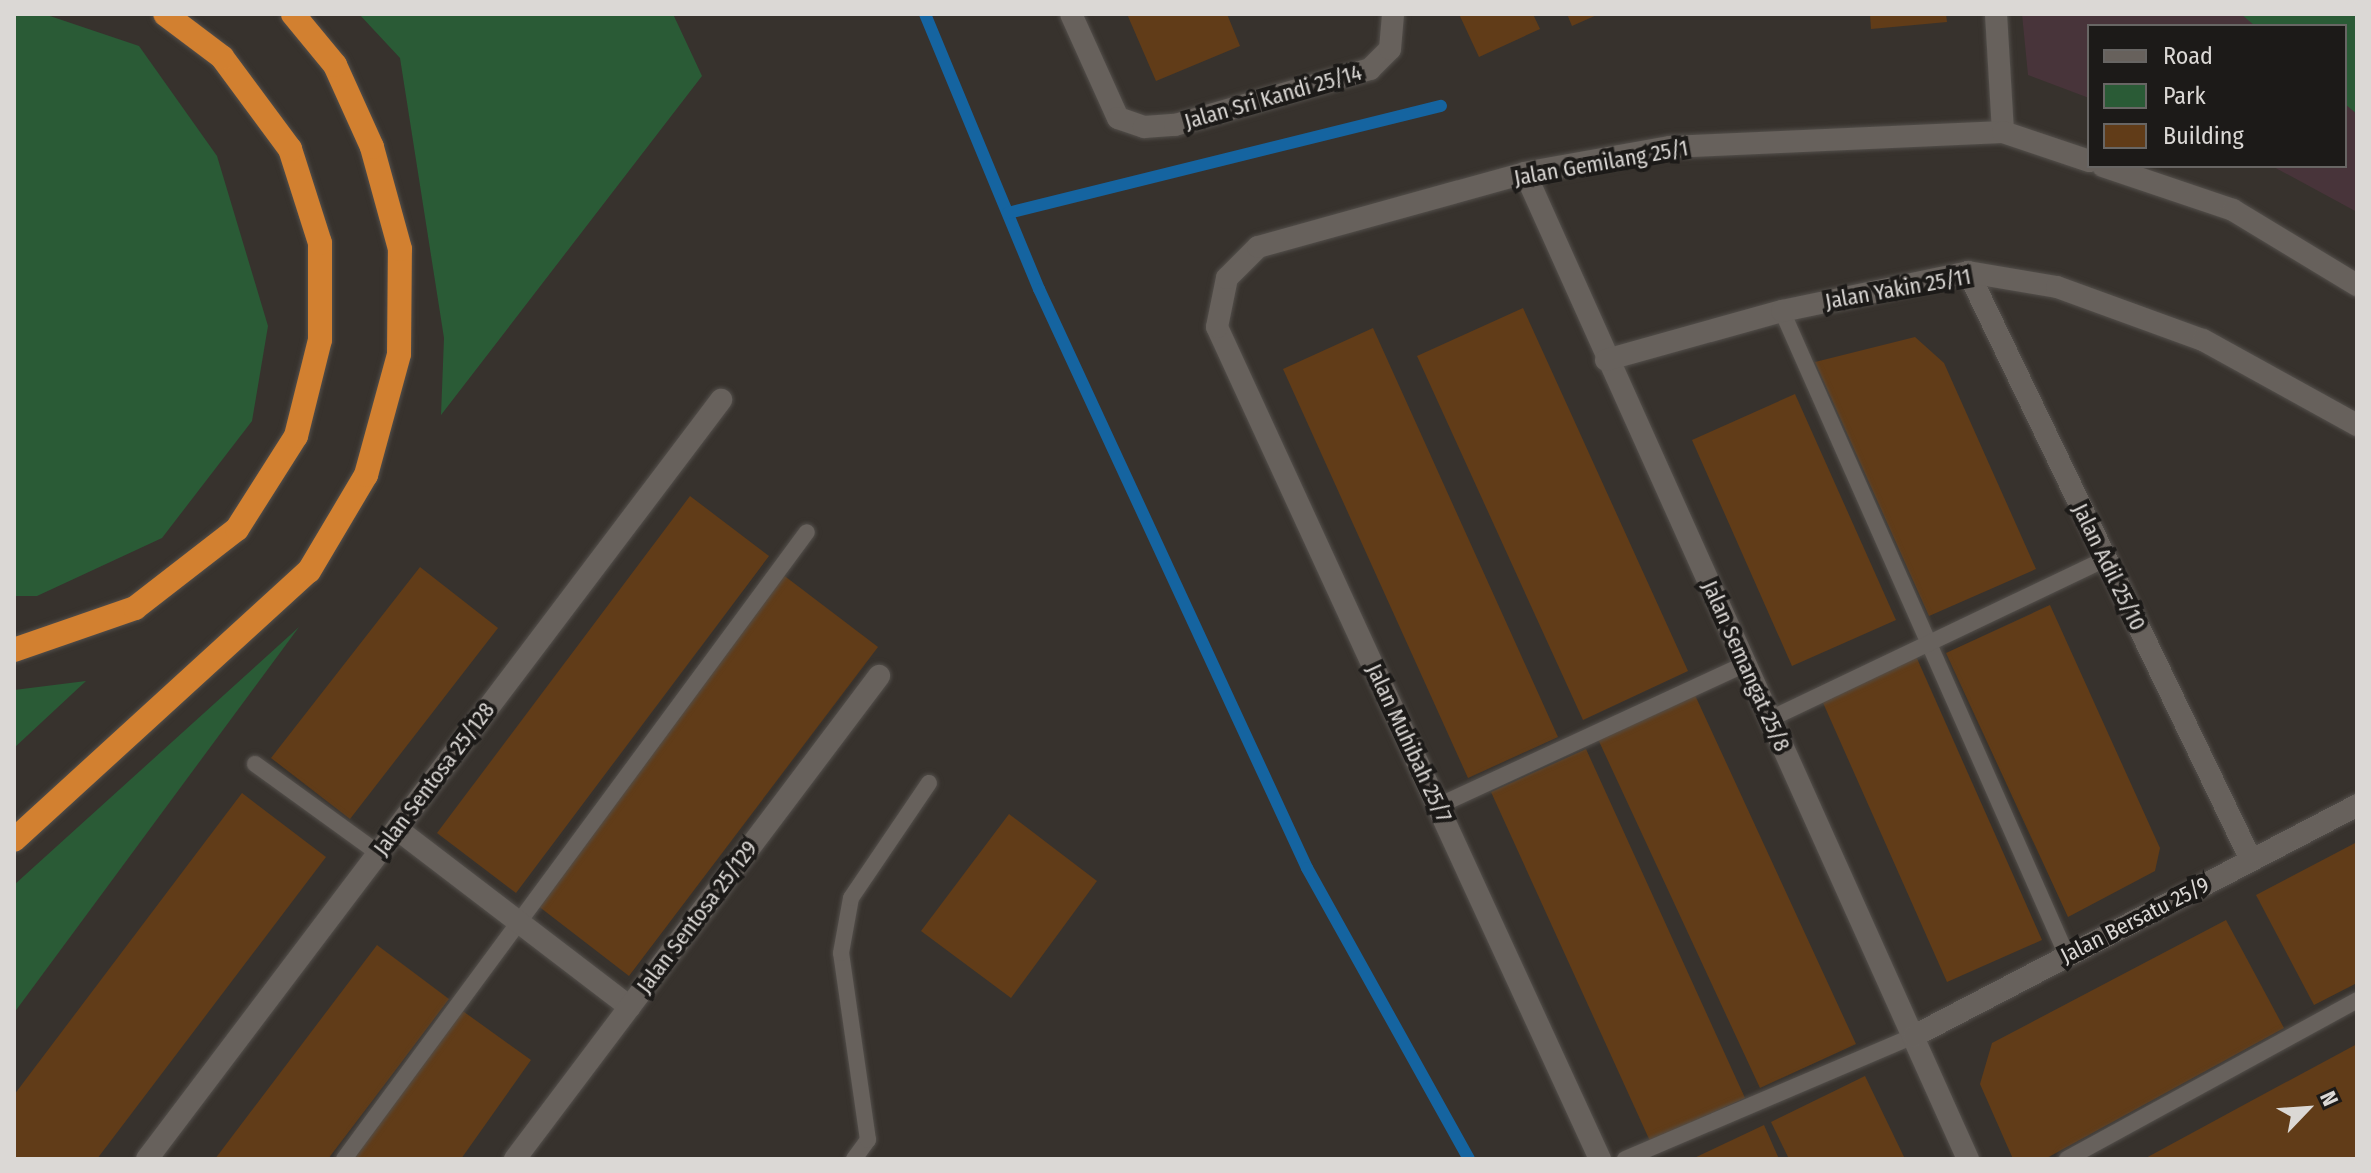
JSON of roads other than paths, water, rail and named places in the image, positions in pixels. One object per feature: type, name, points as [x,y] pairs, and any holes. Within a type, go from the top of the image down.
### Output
[{"type":"highway","points":[[14,650],[135,608],[237,529],[296,436],[320,340],[320,243],[290,149],[222,57],[165,14]]},
{"type":"highway","points":[[14,840],[309,571],[366,475],[399,354],[400,249],[372,147],[341,78],[293,14]]},
{"type":"street","name":"Jalan Sri Kandi 25/14","points":[[1071,14],[1118,118],[1144,127],[1175,125],[1370,69],[1390,49],[1394,16]]},
{"type":"street","points":[[1996,14],[2003,132]]},
{"type":"street","name":"Jalan Gemilang 25/1","points":[[1217,327],[1227,278],[1258,247],[1525,173],[1670,147],[2003,132],[2087,160]]},
{"type":"street","points":[[2109,168],[2233,210],[2357,285]]},
{"type":"street","name":"Jalan Semangat 25/8","points":[[1525,173],[1606,360],[1968,1159]]},
{"type":"street","name":"Jalan Yakin 25/11","points":[[1606,360],[1782,311],[1968,272],[2057,287],[2203,340],[2357,425]]},
{"type":"street","name":"Jalan Adil 25/10","points":[[1968,272],[2251,860]]},
{"type":"street","name":"Jalan Muhibah 25/7","points":[[1217,327],[1600,1159]]},
{"type":"street","name":"Jalan Sentosa 25/128","points":[[147,1159],[721,400]]},
{"type":"street","name":"Jalan Sentosa 25/129","points":[[515,1159],[879,676]]},
{"type":"street","name":"Jalan Bersatu 25/9","points":[[1914,1036],[2357,805]]},
{"type":"street","points":[[397,829],[630,1007]]},
{"type":"lane","points":[[1782,311],[2067,956]]},
{"type":"lane","points":[[344,1159],[807,532]]},
{"type":"lane","points":[[1770,719],[2105,559]]},
{"type":"lane","points":[[1438,806],[1745,664]]},
{"type":"lane","points":[[255,764],[378,853]]},
{"type":"lane","points":[[854,1159],[868,1140],[841,953],[851,898],[929,783]]},
{"type":"lane","points":[[2067,1159],[2357,1000]]},
{"type":"lane","points":[[1625,1159],[1914,1036]]},
{"type":"waterway","points":[[925,14],[1039,289],[1307,868],[1469,1159]]},
{"type":"waterway","points":[[1008,213],[1441,106]]}]
